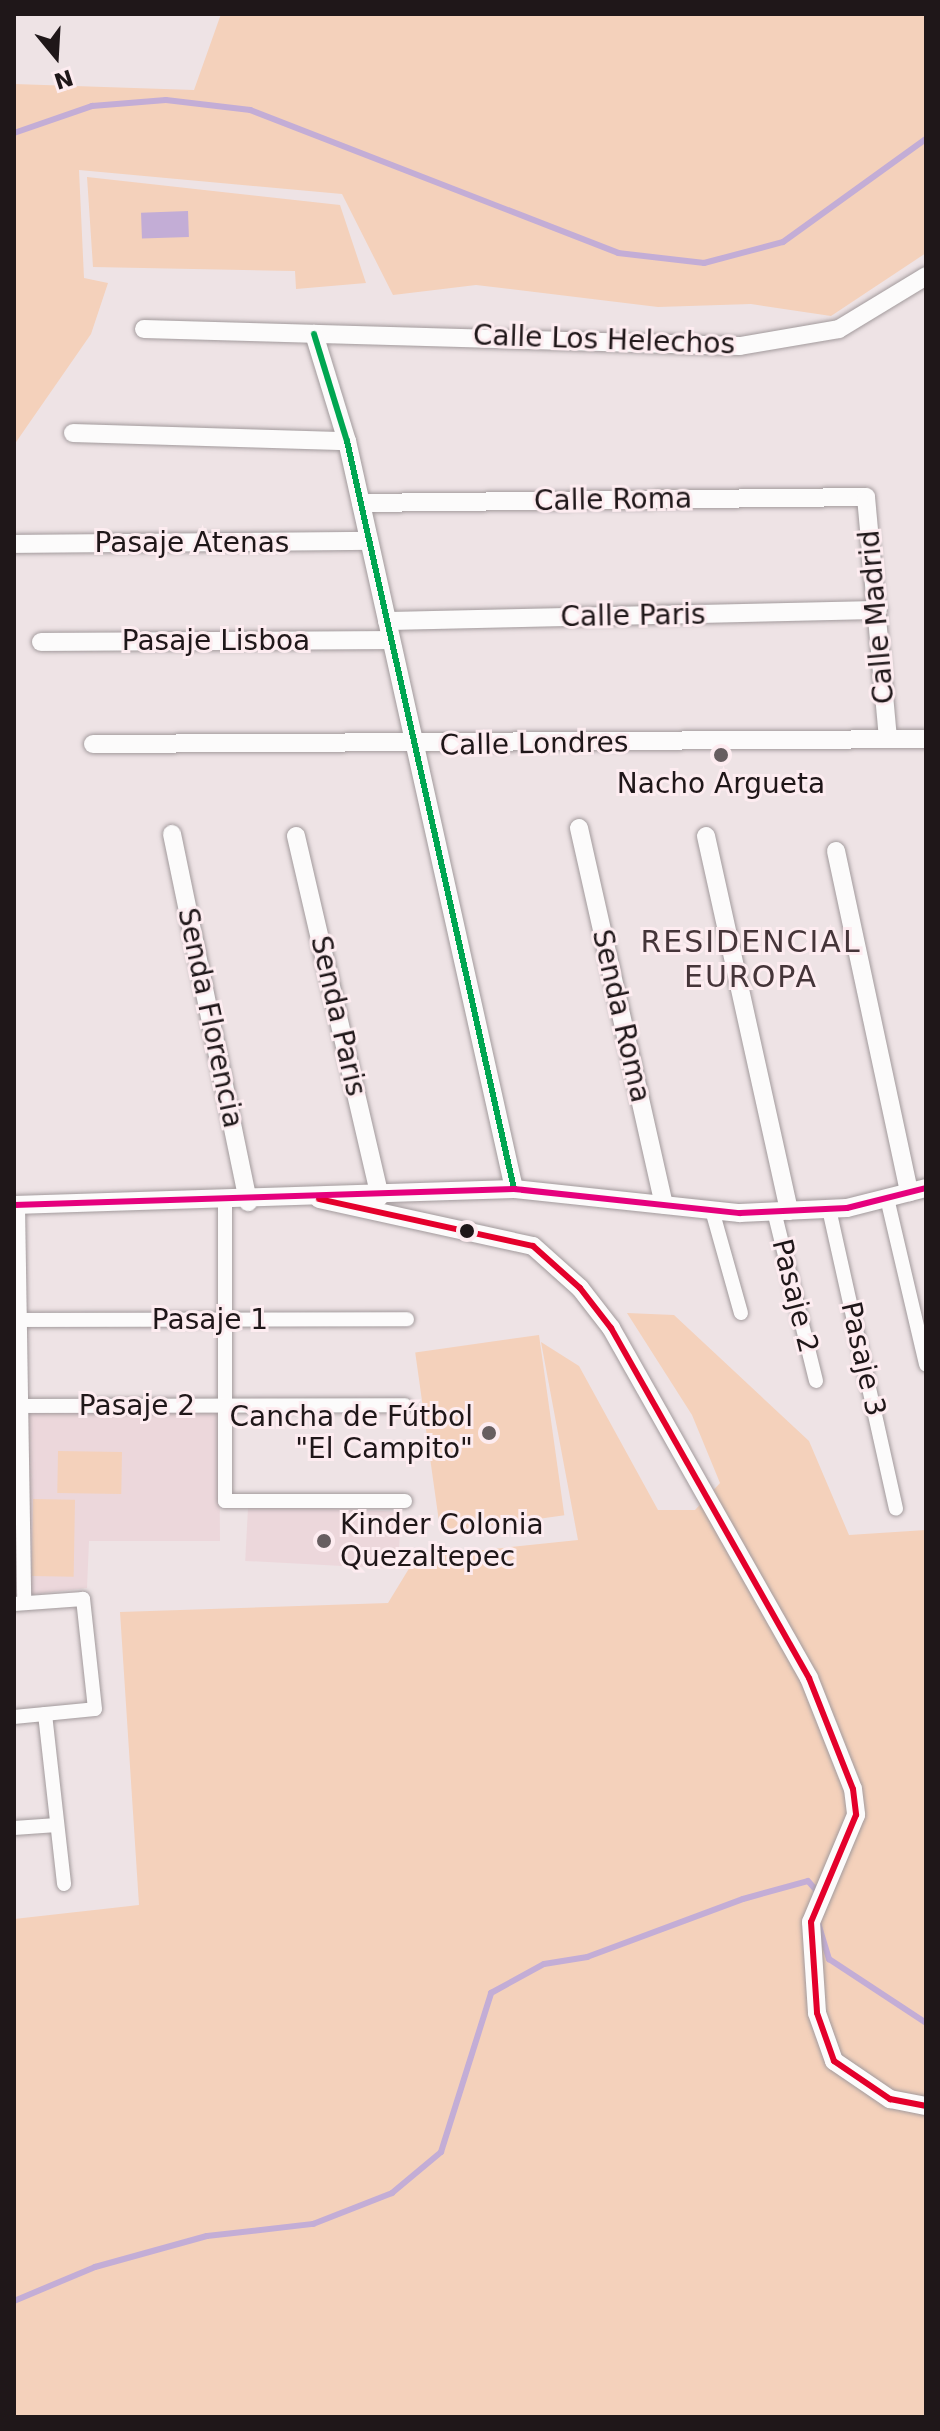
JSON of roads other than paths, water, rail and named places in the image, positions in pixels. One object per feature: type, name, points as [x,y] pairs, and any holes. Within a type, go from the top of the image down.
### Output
[{"type":"street","name":"Calle Los Helechos","points":[[144,329],[740,346],[839,329],[926,276]]},
{"type":"street","points":[[314,334],[347,441],[514,1189]]},
{"type":"street","points":[[73,433],[347,441]]},
{"type":"street","name":"Calle Roma","points":[[361,503],[866,497]]},
{"type":"street","name":"Calle Madrid","points":[[866,497],[888,738]]},
{"type":"street","name":"Pasaje Atenas","points":[[14,544],[369,541]]},
{"type":"street","name":"Calle Paris","points":[[387,621],[878,610]]},
{"type":"street","name":"Pasaje Lisboa","points":[[41,642],[391,640]]},
{"type":"street","name":"Calle Londres","points":[[93,744],[415,746],[926,739]]},
{"type":"street","name":"Senda Roma","points":[[579,828],[664,1205]]},
{"type":"street","name":"Senda Florencia","points":[[172,834],[248,1202]]},
{"type":"street","name":"Senda Paris","points":[[296,836],[380,1196]]},
{"type":"street","points":[[706,836],[782,1211]]},
{"type":"street","points":[[14,1717],[95,1709],[83,1599],[19,1603],[16,1205],[248,1202],[514,1189],[712,1210],[782,1211],[829,1209],[918,1190],[836,851]]},
{"type":"street","points":[[887,1198],[926,1364]]},
{"type":"street","points":[[319,1199],[533,1246],[580,1288],[611,1328],[809,1678],[839,1744],[856,1815],[831,1863],[811,1922],[817,2013],[834,2061],[890,2099],[926,2106]]},
{"type":"street","points":[[225,1201],[225,1501],[405,1501]]},
{"type":"street","name":"Pasaje 3","points":[[829,1209],[896,1509]]},
{"type":"street","points":[[712,1210],[741,1313]]},
{"type":"street","name":"Pasaje 2","points":[[782,1211],[816,1381]]},
{"type":"street","name":"Pasaje 1","points":[[16,1320],[407,1319]]},
{"type":"street","name":"Pasaje 2","points":[[18,1406],[405,1405]]},
{"type":"street","points":[[45,1714],[64,1884]]},
{"type":"street","points":[[14,1828],[57,1825]]},
{"type":"waterway","points":[[14,133],[92,106],[166,100],[250,110],[618,253],[704,263],[783,242],[926,139]]},
{"type":"waterway","points":[[14,2301],[95,2267],[207,2236],[313,2224],[392,2193],[441,2152],[491,1993],[544,1964],[587,1957],[743,1899],[808,1881],[818,1892]]},
{"type":"waterway","points":[[818,1923],[829,1959],[926,2023]]},
{"type":"place","name":"Nacho Argueta","points":[[721,755]]},
{"type":"place","name":"Cancha de Fútbol \"El Campito\"","points":[[489,1433]]},
{"type":"place","name":"Kinder Colonia Quezaltepec","points":[[324,1541]]},
{"type":"district","name":"RESIDENCIAL EUROPA","points":[[751,959]]}]
